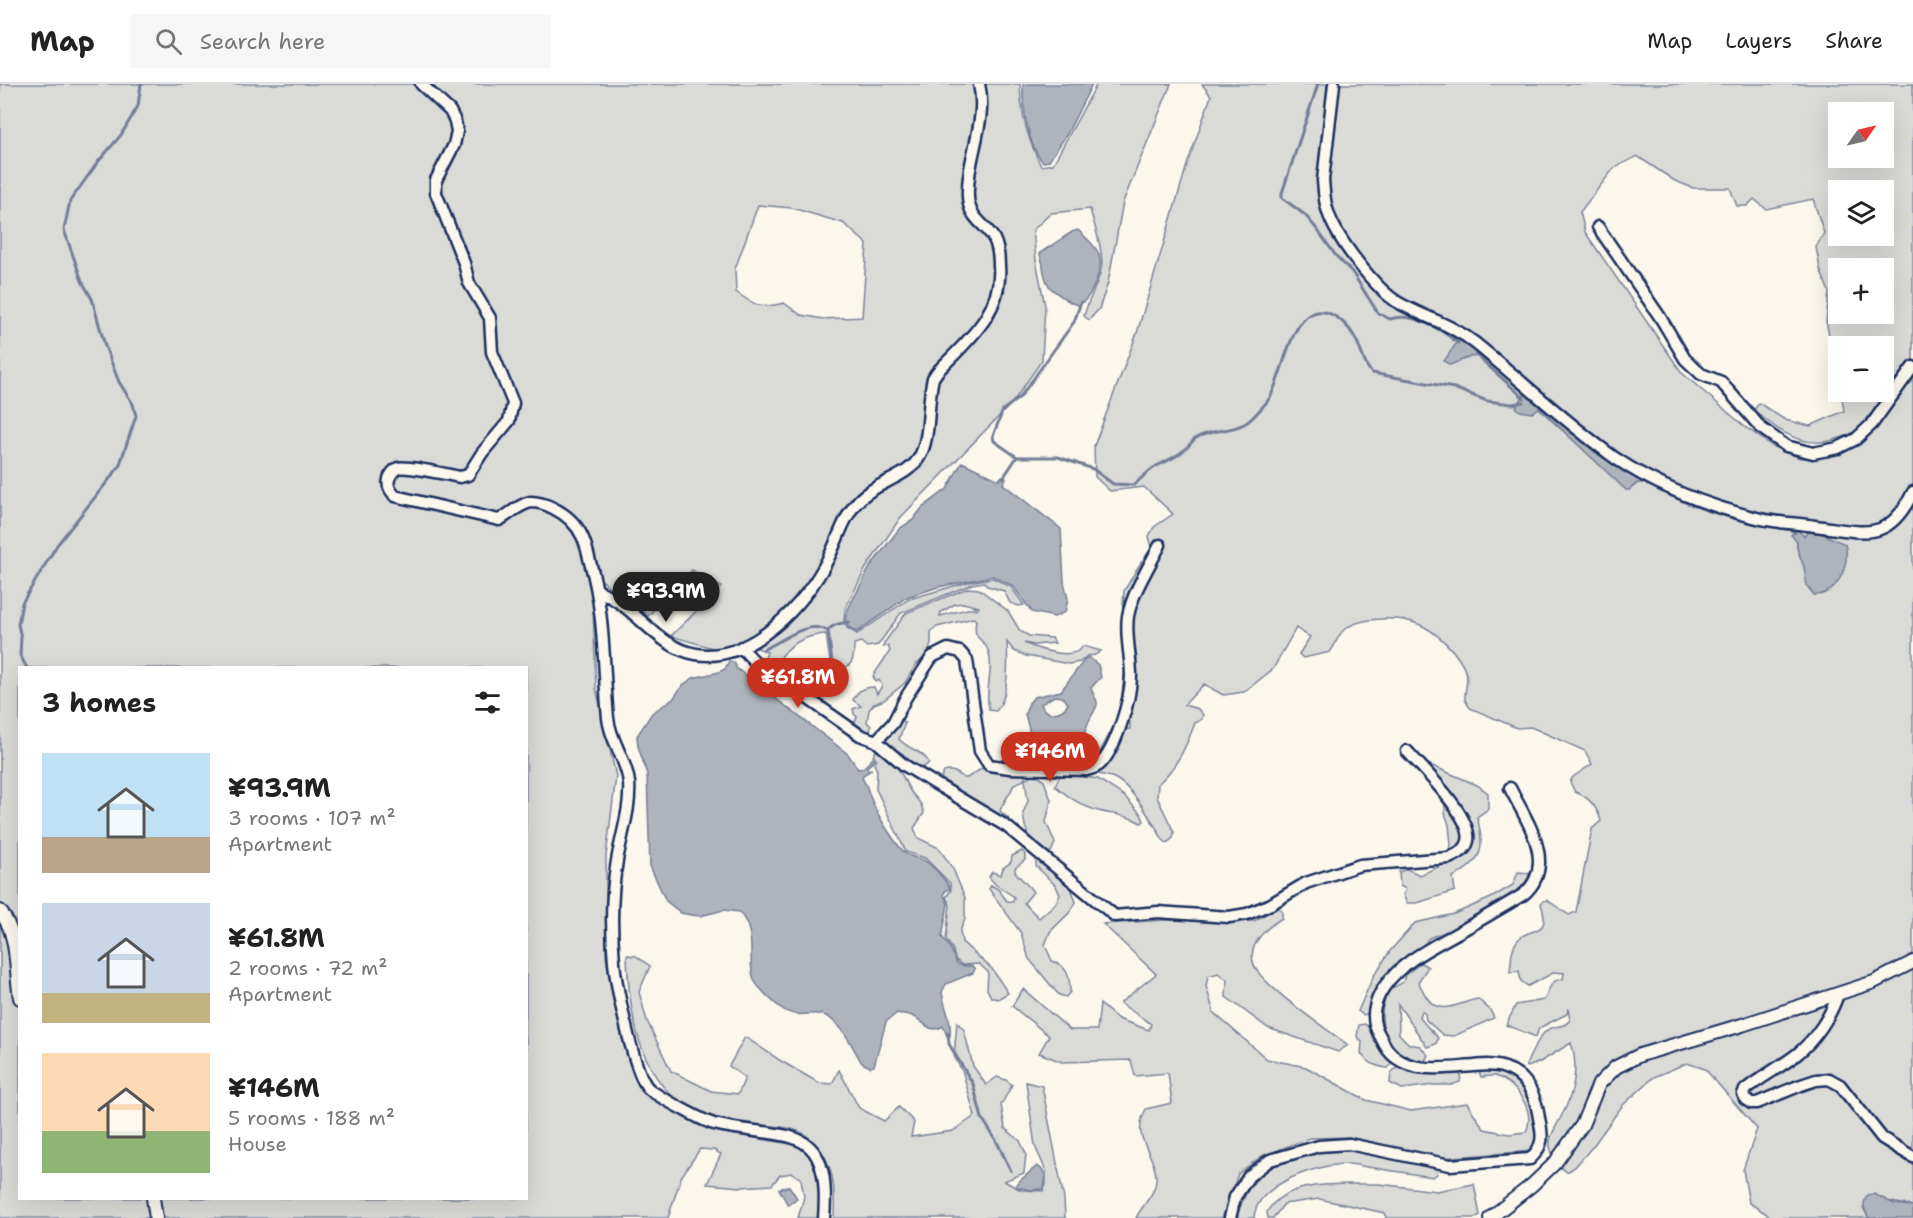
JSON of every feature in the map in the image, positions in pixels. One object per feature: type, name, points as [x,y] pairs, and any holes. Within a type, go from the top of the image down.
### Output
[{"type":"street","points":[[421,84],[445,105],[455,121],[457,131],[454,145],[436,180],[436,193],[461,255],[473,293],[490,318],[492,352],[513,403],[509,422],[482,453],[468,475],[460,477],[407,468],[398,469],[391,474],[389,489],[395,496],[499,520],[525,504],[541,503],[572,521],[584,538],[598,590],[608,721],[629,783],[613,888],[614,963],[621,1005],[638,1069],[648,1089],[704,1120],[715,1124],[783,1133],[804,1141],[820,1160],[824,1172],[826,1194],[824,1218]]},
{"type":"street","points":[[598,590],[623,605],[665,642],[680,650],[715,655],[741,647],[776,626],[796,607],[828,561],[852,508],[862,497],[905,472],[917,462],[922,452],[933,378],[988,316],[996,301],[999,288],[998,250],[995,241],[977,221],[968,199],[970,169],[982,105],[979,84]]},
{"type":"street","points":[[1334,84],[1323,180],[1324,196],[1336,230],[1346,245],[1387,295],[1460,332],[1583,434],[1617,459],[1655,481],[1708,503],[1762,519],[1858,531],[1876,532],[1893,522],[1904,509],[1913,492]]},
{"type":"street","points":[[1598,227],[1660,317],[1685,359],[1701,374],[1721,382],[1761,428],[1786,446],[1813,453],[1838,448],[1856,439],[1872,424],[1913,367]]},
{"type":"street","points":[[876,741],[893,723],[906,697],[932,657],[948,649],[960,652],[967,660],[980,751],[989,765],[1011,768],[1086,770],[1097,767],[1107,756],[1129,697],[1131,675],[1127,640],[1128,616],[1134,596],[1160,545]]},
{"type":"street","points":[[741,647],[754,661],[850,729],[876,741],[904,765],[1006,826],[1115,916],[1158,912],[1229,917],[1247,914],[1270,904],[1306,883],[1360,865],[1449,858],[1461,852],[1467,844],[1469,835],[1466,824],[1443,792],[1407,752]]},
{"type":"street","points":[[1230,1218],[1235,1197],[1250,1176],[1263,1165],[1270,1160],[1319,1146],[1349,1143],[1450,1165],[1530,1159],[1538,1151],[1543,1138],[1538,1109],[1532,1091],[1522,1077],[1506,1068],[1490,1065],[1434,1068],[1404,1064],[1388,1051],[1373,1024],[1375,1004],[1392,976],[1427,949],[1479,921],[1532,888],[1538,877],[1541,863],[1539,852],[1510,788]]},
{"type":"street","points":[[0,911],[10,930],[18,979]]},
{"type":"street","points":[[1490,1218],[1543,1175],[1565,1151],[1582,1125],[1599,1084],[1616,1067],[1640,1055],[1742,1025],[1889,976],[1913,962]]},
{"type":"street","points":[[1838,994],[1833,1010],[1807,1045],[1745,1090],[1743,1094],[1745,1099],[1751,1103],[1757,1102],[1816,1080],[1829,1079],[1840,1085],[1882,1138],[1913,1157]]},
{"type":"street","points":[[1530,1159],[1543,1175]]},
{"type":"street","points":[[153,1200],[156,1218]]},
{"type":"shaded area","points":[[0,84],[1020,84],[1026,126],[1041,166],[1053,164],[1097,84],[1171,84],[1123,202],[1108,283],[1099,309],[1089,320],[1084,316],[1102,264],[1090,209],[1051,213],[1033,230],[1045,306],[1042,360],[1013,402],[901,517],[866,568],[845,609],[844,620],[847,628],[857,634],[909,599],[968,582],[993,578],[1011,587],[1024,605],[1010,603],[1004,591],[987,586],[984,582],[972,584],[901,613],[878,645],[867,647],[861,642],[854,644],[854,655],[849,665],[835,669],[830,662],[826,634],[812,636],[792,645],[779,661],[769,665],[765,658],[767,652],[755,647],[730,645],[716,649],[671,636],[721,587],[692,570],[648,616],[603,581],[594,583],[596,688],[616,776],[606,856],[606,956],[613,1000],[634,1077],[644,1091],[698,1125],[725,1133],[797,1145],[811,1155],[819,1174],[819,1218],[798,1218],[804,1197],[801,1179],[792,1173],[780,1175],[772,1185],[741,1187],[707,1184],[721,1154],[714,1150],[700,1149],[681,1177],[668,1218],[0,1218]],"holes":[[[758,205],[792,208],[843,223],[867,244],[862,317],[823,319],[801,315],[784,303],[769,306],[758,305],[736,292],[735,269]]]},
{"type":"shaded area","points":[[1023,84],[1092,84],[1067,134],[1049,161],[1043,162],[1033,146],[1025,114]]},
{"type":"shaded area","points":[[1202,84],[1913,84],[1913,1206],[1886,1201],[1863,1208],[1869,1218],[1773,1218],[1749,1203],[1743,1170],[1757,1129],[1705,1069],[1687,1063],[1654,1077],[1622,1106],[1575,1167],[1567,1172],[1561,1166],[1552,1154],[1550,1140],[1566,1107],[1574,1080],[1575,1061],[1571,1043],[1540,1062],[1526,1066],[1542,1035],[1570,1020],[1568,1008],[1567,1014],[1539,1028],[1536,1037],[1506,1025],[1516,1005],[1544,1000],[1552,983],[1563,979],[1564,973],[1555,972],[1528,986],[1521,981],[1519,971],[1510,972],[1512,951],[1517,941],[1543,924],[1541,904],[1543,901],[1547,900],[1569,915],[1576,912],[1592,829],[1601,821],[1592,803],[1575,792],[1570,782],[1573,777],[1592,764],[1585,751],[1531,727],[1517,728],[1470,708],[1465,700],[1467,676],[1463,665],[1446,644],[1425,627],[1410,621],[1391,619],[1360,622],[1342,631],[1330,652],[1303,658],[1299,654],[1310,637],[1296,628],[1273,669],[1244,692],[1223,695],[1204,684],[1184,705],[1198,709],[1203,715],[1202,719],[1195,723],[1171,771],[1158,784],[1157,797],[1174,832],[1173,838],[1167,843],[1130,790],[1114,778],[1098,774],[1095,761],[1112,729],[1130,729],[1130,722],[1120,710],[1125,669],[1121,631],[1124,591],[1152,548],[1149,536],[1154,527],[1173,514],[1144,487],[1110,491],[1095,477],[1094,446],[1137,333],[1187,165],[1211,96]],"holes":[[[1637,156],[1675,181],[1693,188],[1730,188],[1737,206],[1747,206],[1754,199],[1766,209],[1813,199],[1824,233],[1816,247],[1820,269],[1828,289],[1828,258],[1894,258],[1894,324],[1828,324],[1828,302],[1826,321],[1829,336],[1894,336],[1894,402],[1843,402],[1844,411],[1810,426],[1785,420],[1759,403],[1754,410],[1777,428],[1794,437],[1822,442],[1850,435],[1855,445],[1829,457],[1800,458],[1772,446],[1744,426],[1682,373],[1585,232],[1580,212],[1614,168]],[[1526,393],[1638,483],[1629,490],[1551,420]],[[1804,537],[1807,586],[1804,567],[1797,548],[1797,541]]]},
{"type":"shaded area","points":[[1078,230],[1094,246],[1100,258],[1096,281],[1085,301],[1080,305],[1070,302],[1050,287],[1040,253]]},
{"type":"shaded area","points":[[1460,338],[1480,356],[1470,357],[1450,365],[1444,361]]},
{"type":"shaded area","points":[[1526,392],[1603,456],[1643,480],[1642,483],[1637,483],[1626,490],[1539,408],[1532,413],[1520,411],[1516,407]]},
{"type":"shaded area","points":[[962,462],[999,480],[1002,476],[1006,478],[1003,484],[1061,529],[1064,582],[1068,599],[1065,612],[1054,617],[1032,612],[1013,586],[993,576],[938,587],[907,597],[857,632],[848,627],[845,619],[848,609],[870,567],[899,529],[913,520],[922,508],[947,489]]},
{"type":"shaded area","points":[[1796,529],[1804,536],[1810,530],[1816,531],[1845,544],[1844,569],[1835,585],[1822,594],[1814,595],[1807,586],[1797,541],[1791,535]]},
{"type":"shaded area","points":[[968,588],[979,589],[1008,611],[1020,631],[1029,636],[1052,638],[1055,643],[1034,645],[1024,643],[1064,654],[1079,651],[1083,646],[1101,651],[1087,656],[1080,662],[1069,664],[1026,656],[1014,651],[1007,642],[1007,678],[1003,697],[996,711],[989,710],[989,653],[977,636],[976,620],[973,618],[937,627],[931,631],[928,654],[915,666],[905,683],[884,700],[874,704],[869,710],[867,722],[871,726],[870,732],[866,734],[856,729],[857,717],[853,709],[861,706],[853,700],[861,690],[874,687],[877,694],[882,686],[873,676],[890,651],[888,646],[883,647],[884,643],[906,613]],"holes":[[[963,603],[979,607],[978,609],[967,609],[940,616],[941,612],[955,604]]]},
{"type":"shaded area","points":[[1089,657],[1098,665],[1101,677],[1091,688],[1097,705],[1087,725],[1085,735],[1078,732],[1072,739],[1068,737],[1037,740],[1030,733],[1025,714],[1029,703],[1034,697],[1061,691],[1085,659]],"holes":[[[1054,696],[1064,698],[1068,704],[1062,710],[1050,713],[1041,704]]]},
{"type":"shaded area","points":[[729,661],[735,663],[736,668],[848,754],[858,769],[863,768],[873,758],[875,760],[867,767],[871,770],[862,778],[874,805],[890,834],[904,852],[929,864],[949,886],[950,889],[945,891],[944,895],[948,904],[942,937],[959,965],[972,966],[975,969],[973,973],[946,984],[942,992],[950,1024],[950,1036],[947,1036],[943,1026],[930,1028],[912,1016],[897,1013],[886,1022],[874,1066],[870,1067],[862,1063],[847,1036],[832,1020],[818,1014],[789,1013],[774,1003],[758,986],[752,970],[749,931],[746,921],[739,912],[724,910],[700,916],[691,915],[681,913],[666,901],[650,866],[647,774],[637,736],[652,713],[673,699],[683,685],[693,678],[725,669]]},
{"type":"shaded area","points":[[902,721],[905,723],[899,739],[923,755],[929,763],[921,769],[898,751],[888,754],[923,809],[924,813],[914,828],[918,838],[939,848],[953,869],[965,898],[965,919],[960,931],[962,942],[992,969],[1008,993],[998,999],[991,997],[987,989],[988,972],[979,964],[962,965],[955,959],[953,950],[946,939],[950,905],[946,897],[951,890],[950,883],[925,858],[906,852],[876,789],[877,770],[874,764],[877,759],[873,756]]},
{"type":"shaded area","points":[[1017,755],[1026,758],[1029,765],[1024,780],[1014,784],[1000,811],[1010,823],[1001,820],[941,778],[944,772],[950,771],[967,778],[984,767],[1003,763],[1009,757]]},
{"type":"shaded area","points":[[1428,764],[1477,785],[1488,793],[1488,809],[1477,817],[1481,837],[1480,852],[1471,865],[1453,877],[1455,891],[1417,903],[1407,903],[1403,895],[1406,889],[1400,886],[1399,872],[1407,869],[1420,875],[1445,864],[1451,844],[1445,801],[1426,766]]},
{"type":"shaded area","points":[[1067,774],[1098,779],[1124,796],[1141,814],[1144,821],[1141,823],[1125,816],[1095,810],[1069,797],[1055,786],[1059,777]]},
{"type":"shaded area","points":[[1031,775],[1038,775],[1044,781],[1051,800],[1046,822],[1055,843],[1051,852],[1045,853],[1030,840],[1025,826],[1023,813],[1028,801],[1025,780]]},
{"type":"shaded area","points":[[1022,851],[1025,854],[1025,860],[1015,868],[1015,872],[1033,892],[1024,903],[1039,918],[1055,904],[1060,895],[1056,886],[1036,866],[1036,860],[1040,858],[1070,885],[1076,902],[1071,911],[1050,932],[1045,945],[1052,961],[1062,966],[1067,973],[1070,992],[1066,997],[1059,995],[1029,959],[1021,933],[989,889],[991,885],[998,889],[1007,901],[1013,902],[1014,897],[989,877],[992,872],[1001,875],[1003,868],[1011,862],[1012,856]]},
{"type":"shaded area","points":[[1518,872],[1528,873],[1529,878],[1520,890],[1484,915],[1429,938],[1422,947],[1400,962],[1383,982],[1369,1013],[1363,1015],[1358,1011],[1373,977],[1390,951],[1415,923],[1454,914],[1491,898],[1513,885]]},
{"type":"shaded area","points":[[1278,907],[1282,911],[1282,918],[1259,937],[1253,950],[1254,965],[1269,984],[1348,1045],[1338,1052],[1268,1028],[1226,997],[1227,980],[1218,973],[1208,976],[1206,986],[1214,1013],[1267,1059],[1306,1067],[1366,1100],[1411,1111],[1467,1103],[1484,1129],[1509,1134],[1526,1132],[1528,1115],[1526,1106],[1517,1091],[1495,1076],[1481,1077],[1479,1071],[1507,1075],[1519,1083],[1531,1100],[1537,1131],[1533,1151],[1439,1158],[1349,1137],[1310,1138],[1262,1156],[1238,1174],[1222,1218],[1136,1218],[1152,1193],[1156,1182],[1154,1167],[1142,1136],[1142,1119],[1146,1109],[1172,1103],[1168,1073],[1135,1076],[1131,1060],[1062,1062],[1039,1053],[1049,1036],[1012,1006],[1023,989],[1070,1030],[1097,1030],[1100,1004],[1118,1019],[1149,1030],[1151,1024],[1120,1003],[1156,974],[1103,924],[1166,920],[1254,921]]},
{"type":"shaded area","points":[[627,955],[636,956],[650,966],[639,992],[647,1021],[671,1071],[711,1091],[738,1094],[745,1078],[729,1066],[745,1037],[819,1083],[832,1084],[839,1070],[859,1108],[884,1121],[899,1107],[914,1122],[911,1137],[953,1131],[975,1116],[963,1073],[954,1056],[957,1022],[964,1030],[973,1066],[986,1085],[997,1077],[1012,1085],[1001,1105],[1005,1128],[1020,1141],[1026,1154],[1024,1173],[1004,1181],[1021,1190],[1043,1191],[1046,1185],[1046,1171],[1035,1146],[1026,1082],[1042,1086],[1064,1199],[1065,1218],[834,1218],[834,1187],[830,1168],[820,1150],[806,1135],[786,1128],[719,1119],[700,1113],[678,1103],[657,1079],[641,1046],[636,1028],[629,991]]},
{"type":"shaded area","points":[[1421,963],[1428,967],[1418,982],[1433,1004],[1445,1007],[1478,999],[1490,1010],[1494,1018],[1454,1036],[1443,1035],[1426,1020],[1422,1011],[1420,1017],[1438,1038],[1436,1044],[1427,1047],[1398,1004],[1399,1034],[1409,1044],[1420,1046],[1428,1055],[1424,1063],[1412,1061],[1393,1049],[1383,1028],[1382,1016],[1389,991],[1403,982],[1405,975]]},
{"type":"shaded area","points":[[1365,1024],[1378,1046],[1392,1063],[1388,1068],[1373,1064],[1361,1054],[1362,1042],[1357,1036],[1359,1025]]},
{"type":"shaded area","points":[[1396,1068],[1417,1072],[1458,1072],[1461,1076],[1460,1082],[1451,1085],[1402,1089],[1390,1083],[1391,1073]]},
{"type":"shaded area","points":[[1329,1150],[1358,1150],[1435,1167],[1438,1173],[1433,1177],[1350,1164],[1321,1168],[1290,1178],[1277,1186],[1265,1195],[1257,1206],[1254,1218],[1237,1218],[1250,1187],[1259,1176],[1283,1162]]},
{"type":"shaded area","points":[[1037,1166],[1045,1176],[1043,1189],[1030,1190],[1017,1187],[1016,1184]]},
{"type":"shaded area","points":[[1334,1184],[1379,1184],[1437,1191],[1474,1184],[1480,1215],[1475,1218],[1386,1218],[1385,1213],[1319,1199],[1284,1204],[1273,1218],[1268,1218],[1267,1212],[1276,1201],[1302,1188]]},
{"type":"shaded area","points":[[789,1186],[797,1198],[788,1205],[779,1189]]},
{"type":"shaded area","points":[[1874,1194],[1894,1204],[1913,1206],[1913,1218],[1869,1218],[1864,1204],[1868,1195]]},
{"type":"waterway","points":[[26,666],[20,655],[21,638],[18,624],[22,603],[57,545],[119,467],[136,416],[133,404],[119,382],[105,346],[92,299],[82,281],[64,230],[70,201],[121,135],[138,106],[141,84]]},
{"type":"waterway","points":[[1318,84],[1282,198],[1305,215],[1316,228],[1336,256],[1352,272],[1378,313],[1390,319],[1399,317],[1426,323],[1458,343]]},
{"type":"waterway","points":[[1081,302],[1074,322],[1031,382],[1020,397],[1003,410],[993,436],[994,441],[1017,457],[1058,457],[1093,469],[1113,484],[1134,485],[1152,469],[1180,453],[1196,438],[1238,427],[1250,420],[1273,392],[1292,337],[1307,317],[1317,312],[1329,313],[1345,325],[1353,335],[1372,373],[1454,388],[1487,401],[1512,404],[1523,402]]},
{"type":"waterway","points":[[1476,355],[1524,398]]},
{"type":"waterway","points":[[1003,478],[1017,457]]},
{"type":"waterway","points":[[1641,481],[1710,511],[1792,530],[1795,533]]},
{"type":"waterway","points":[[764,649],[803,629],[820,628],[828,631],[835,625],[849,622]]},
{"type":"waterway","points":[[828,631],[832,662]]},
{"type":"waterway","points":[[948,1033],[949,1044],[973,1084],[982,1118],[1011,1171]]}]
